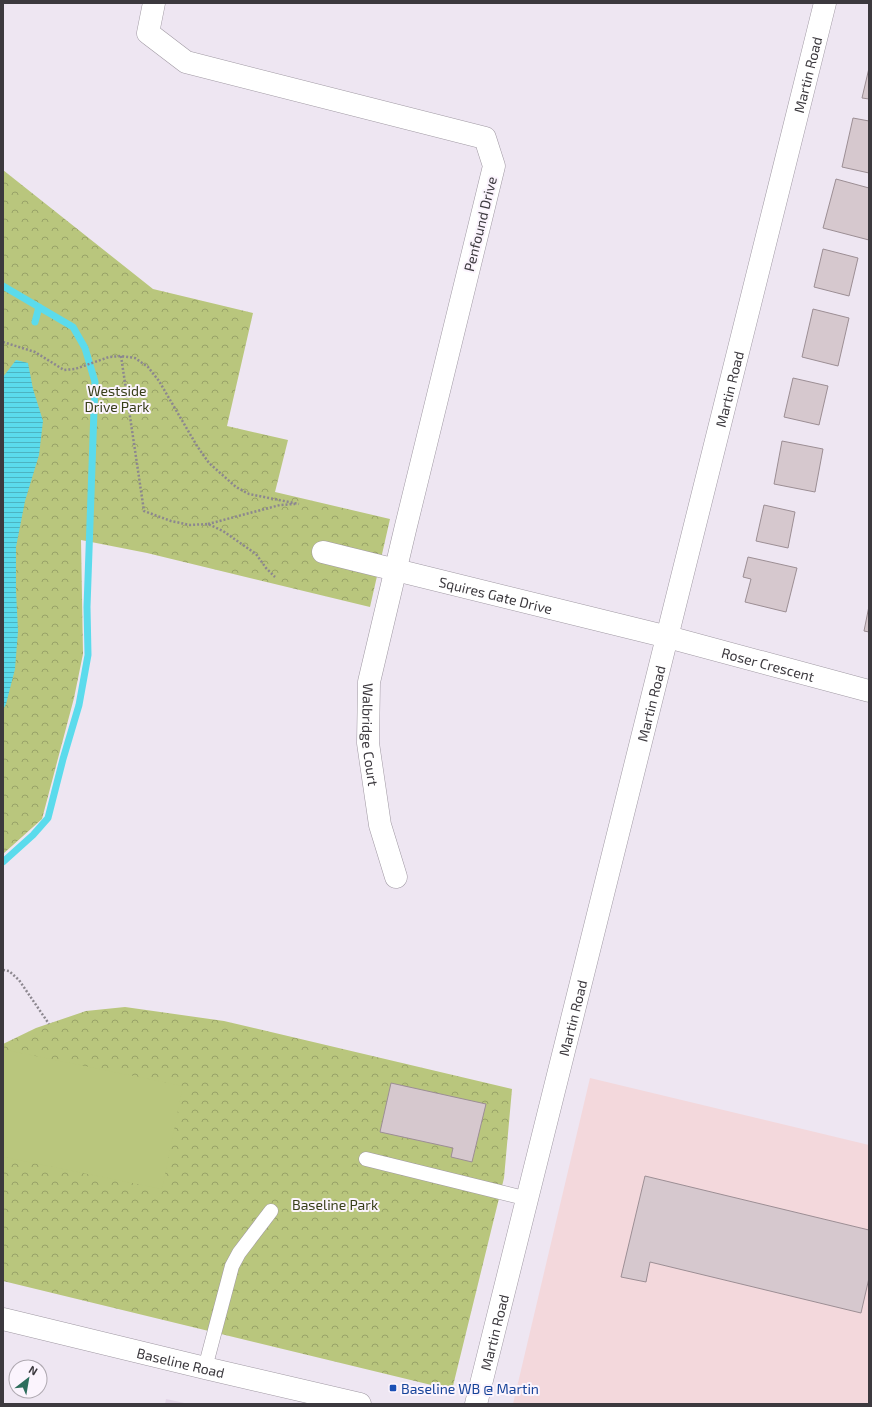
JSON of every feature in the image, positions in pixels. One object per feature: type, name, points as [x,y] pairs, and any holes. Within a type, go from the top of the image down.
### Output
[{"type":"street","name":"Penfound Drive","points":[[154,3],[148,33],[186,62],[485,138],[494,166],[396,569]]},
{"type":"street","name":"Martin Road","points":[[476,1404],[826,3]]},
{"type":"street","name":"Squires Gate Drive","points":[[323,552],[668,637]]},
{"type":"street","name":"Walbridge Court","points":[[396,569],[369,682],[368,743],[380,825],[396,877]]},
{"type":"street","name":"Roser Crescent","points":[[668,637],[869,691]]},
{"type":"street","name":"Baseline Road","points":[[3,1318],[205,1368],[360,1404]]},
{"type":"lane","points":[[366,1159],[528,1199]]},
{"type":"lane","points":[[205,1368],[232,1266],[239,1253],[271,1210]]},
{"type":"path","points":[[3,342],[35,352],[64,370],[75,369],[109,357],[121,356],[135,358],[148,367],[159,381],[197,446],[209,463],[236,487],[249,494],[299,504],[280,505],[208,524],[190,525],[171,521],[144,511],[121,356]]},
{"type":"path","points":[[208,524],[223,531],[256,554],[266,568],[275,577]]},
{"type":"path","points":[[3,970],[9,971],[19,980],[49,1024]]},
{"type":"shaded area","points":[[590,1078],[869,1145],[869,1404],[513,1404]]},
{"type":"shaded area","points":[[166,1399],[189,1404],[165,1404]]},
{"type":"green space","name":"Westside Drive Park","points":[[3,170],[153,289],[253,313],[227,426],[288,440],[275,492],[390,519],[370,607],[147,553],[81,540],[83,654],[74,698],[42,819],[3,854]]},
{"type":"green space","name":"Baseline Park","points":[[125,1007],[224,1021],[512,1089],[504,1178],[452,1390],[3,1281],[3,1044],[36,1028],[86,1011]]},
{"type":"green space","points":[[6,1050],[183,1086],[162,1189],[3,1157],[3,1063]]},
{"type":"water","points":[[16,360],[28,363],[33,389],[43,421],[39,455],[25,501],[16,547],[18,631],[15,669],[3,710],[3,377]]},
{"type":"building","points":[[869,68],[869,99],[862,98]]},
{"type":"building","points":[[853,118],[869,121],[869,173],[842,167]]},
{"type":"building","points":[[836,179],[869,188],[869,240],[823,228]]},
{"type":"building","points":[[823,249],[858,258],[849,296],[814,287]]},
{"type":"building","points":[[813,309],[849,318],[838,366],[802,357]]},
{"type":"building","points":[[793,378],[828,386],[819,425],[784,417]]},
{"type":"building","points":[[782,441],[823,449],[815,492],[774,484]]},
{"type":"building","points":[[764,505],[795,512],[788,548],[756,541]]},
{"type":"building","points":[[748,557],[797,568],[786,612],[745,602],[751,579],[743,577]]},
{"type":"building","points":[[869,606],[869,632],[864,631]]},
{"type":"building","points":[[391,1083],[486,1104],[472,1162],[451,1157],[453,1148],[380,1132]]},
{"type":"building","points":[[645,1176],[869,1230],[869,1278],[861,1313],[650,1262],[646,1282],[621,1277]]},
{"type":"waterway","points":[[3,286],[73,327],[85,348],[95,382],[87,607],[88,655],[79,705],[48,818],[33,835],[3,862]]},
{"type":"waterway","points":[[35,322],[39,307]]},
{"type":"place","name":"Baseline WB @ Martin","points":[[393,1388]]}]
